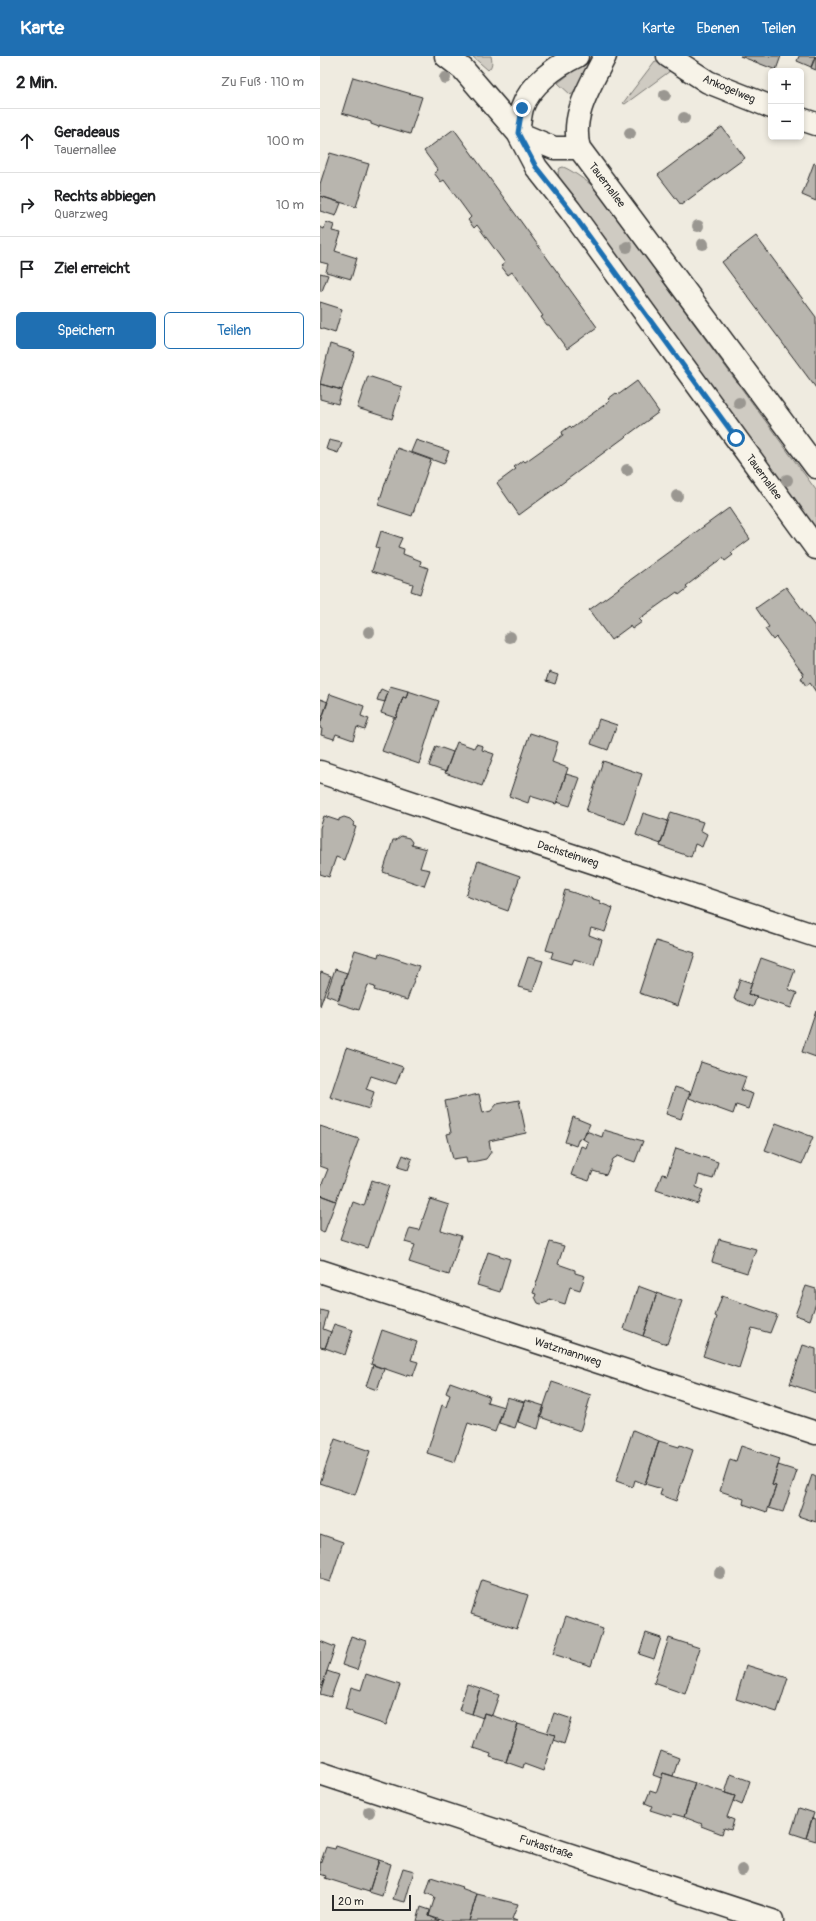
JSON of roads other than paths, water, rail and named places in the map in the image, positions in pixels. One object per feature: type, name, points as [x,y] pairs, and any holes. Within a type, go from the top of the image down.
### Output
[{"type":"street","name":"Tauernallee","points":[[446,56],[463,69],[518,133],[536,167],[570,210],[816,548]]},
{"type":"street","points":[[518,133],[522,108],[527,98],[538,84],[567,61],[577,56]]},
{"type":"street","points":[[579,148],[575,134],[578,114],[605,56]]},
{"type":"street","name":"Ankogelweg","points":[[668,56],[708,82],[768,106]]},
{"type":"street","points":[[804,120],[816,124]]},
{"type":"street","name":"Tauernallee","points":[[518,133],[554,148],[579,148],[816,467]]},
{"type":"street","name":"Dachsteinweg","points":[[320,772],[816,936]]},
{"type":"street","name":"Watzmannweg","points":[[320,1271],[816,1433]]},
{"type":"street","name":"Furkastraße","points":[[320,1773],[772,1921]]}]
